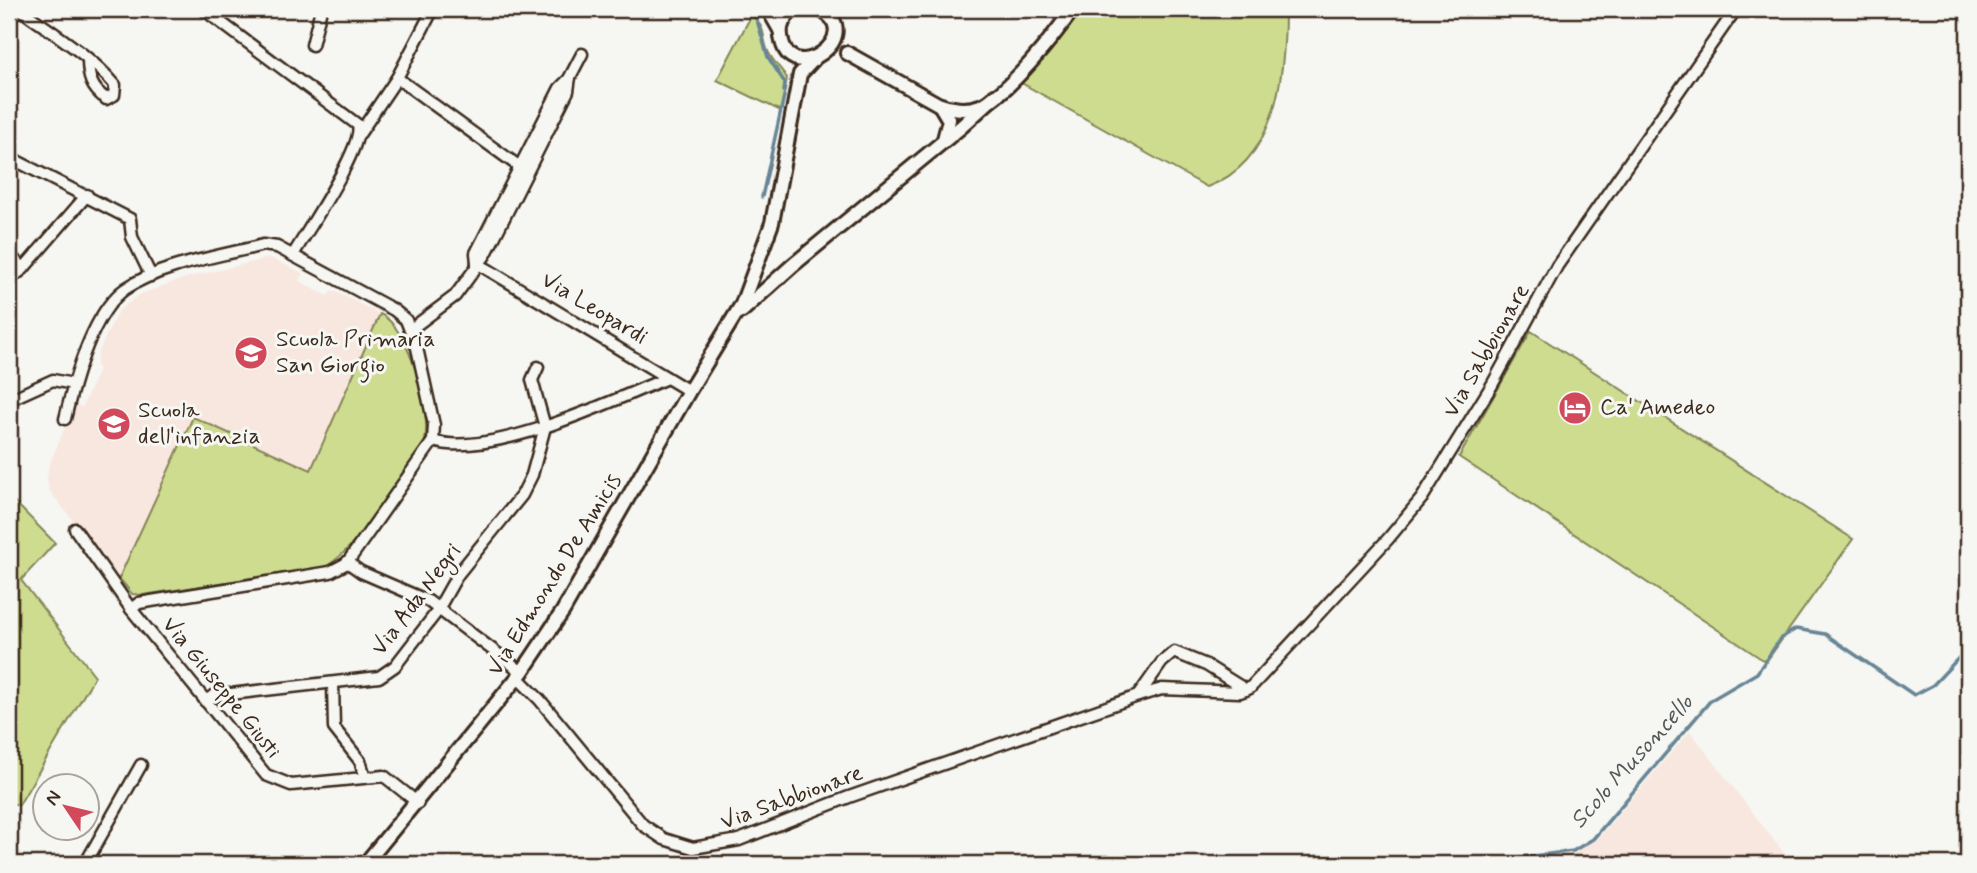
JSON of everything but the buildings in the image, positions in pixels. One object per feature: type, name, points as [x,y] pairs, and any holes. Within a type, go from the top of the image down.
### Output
[{"type":"street","points":[[20,9],[88,59]]},
{"type":"street","points":[[203,9],[218,13],[354,120],[360,133]]},
{"type":"street","points":[[312,45],[321,9]]},
{"type":"street","points":[[293,255],[351,156],[360,133],[397,78],[433,9]]},
{"type":"street","points":[[768,9],[800,74],[829,50],[834,26],[822,10]]},
{"type":"street","points":[[780,30],[783,21],[795,9]]},
{"type":"street","name":"Via Edmondo De Amicis","points":[[730,324],[793,265],[998,92],[1041,50],[1073,9]]},
{"type":"street","name":"Via Sabbionare","points":[[347,562],[360,572],[439,608],[520,675],[643,825],[664,839],[693,848],[740,840],[849,797],[1162,689],[1245,690],[1388,539],[1422,498],[1492,385],[1558,266],[1735,9]]},
{"type":"street","points":[[834,34],[847,53],[940,105],[976,107],[998,92]]},
{"type":"street","points":[[789,52],[805,60],[847,53]]},
{"type":"street","points":[[411,329],[455,296],[486,254],[524,169],[568,91],[570,77],[582,54]]},
{"type":"street","name":"Via Edmondo De Amicis","points":[[365,864],[418,803],[520,675],[563,611],[745,299],[772,223],[800,74]]},
{"type":"street","points":[[397,78],[524,169]]},
{"type":"street","points":[[905,84],[956,102],[984,100],[998,92]]},
{"type":"street","points":[[940,105],[949,124],[943,140]]},
{"type":"street","points":[[9,158],[130,219],[132,237],[151,276]]},
{"type":"street","points":[[9,280],[23,269],[87,195]]},
{"type":"street","points":[[65,418],[73,384],[109,305],[125,290],[151,276],[263,245],[277,247],[399,313],[411,329],[434,425],[433,440],[347,562],[330,572],[139,603],[131,609]]},
{"type":"street","points":[[9,254],[23,269]]},
{"type":"street","points":[[761,257],[764,267],[772,273],[793,265]]},
{"type":"street","name":"Via Leopardi","points":[[477,263],[689,391]]},
{"type":"street","points":[[538,367],[532,380],[545,427]]},
{"type":"street","points":[[433,440],[451,444],[472,442],[545,427],[667,378]]},
{"type":"street","points":[[9,400],[53,380],[73,384]]},
{"type":"street","name":"Via Ada Negri","points":[[205,701],[213,696],[333,683],[387,673],[439,608],[458,573],[522,495],[536,463],[545,427]]},
{"type":"street","name":"Via Giuseppe Giusti","points":[[75,529],[131,609],[266,775],[290,785],[384,776],[418,803]]},
{"type":"street","points":[[1138,696],[1162,662],[1174,652],[1206,664],[1245,690]]},
{"type":"street","points":[[333,683],[334,728],[360,761],[365,776]]},
{"type":"street","points":[[85,864],[141,765]]},
{"type":"shaded area","points":[[270,258],[303,273],[299,281],[328,296],[332,290],[380,314],[311,470],[119,579],[49,490],[47,479],[49,465],[75,404],[82,407],[99,370],[96,365],[98,353],[118,311],[141,294],[185,278]]},
{"type":"shaded area","points":[[1690,731],[1792,864],[1512,864],[1568,855],[1596,840]]},
{"type":"green space","points":[[1078,9],[1285,9],[1283,61],[1273,113],[1263,136],[1249,157],[1231,175],[1207,187],[1018,81]]},
{"type":"green space","points":[[751,16],[761,27],[769,53],[787,78],[781,111],[717,80]]},
{"type":"green space","points":[[380,314],[391,322],[410,354],[422,395],[426,433],[417,459],[363,532],[335,560],[324,567],[143,595],[132,594],[119,578],[193,417],[311,470]]},
{"type":"green space","points":[[1531,331],[1853,539],[1766,662],[1459,457]]},
{"type":"green space","points":[[9,496],[55,543],[21,580],[95,676],[38,772],[32,772],[32,783],[19,805],[9,803]]},
{"type":"waterway","points":[[742,9],[756,17],[768,57],[785,83],[784,91]]},
{"type":"waterway","points":[[762,197],[784,96]]},
{"type":"waterway","name":"Scolo Musoncello","points":[[1468,864],[1573,851],[1593,839],[1711,700],[1757,673],[1781,638],[1796,629],[1825,634],[1914,695],[1933,685],[1968,648]]},
{"type":"place","name":"Scuola Primaria San Giorgio","points":[[251,353]]},
{"type":"place","name":"Ca' Amedeo","points":[[1575,408]]},
{"type":"place","name":"Scuola dell'infanzia","points":[[114,424]]}]
